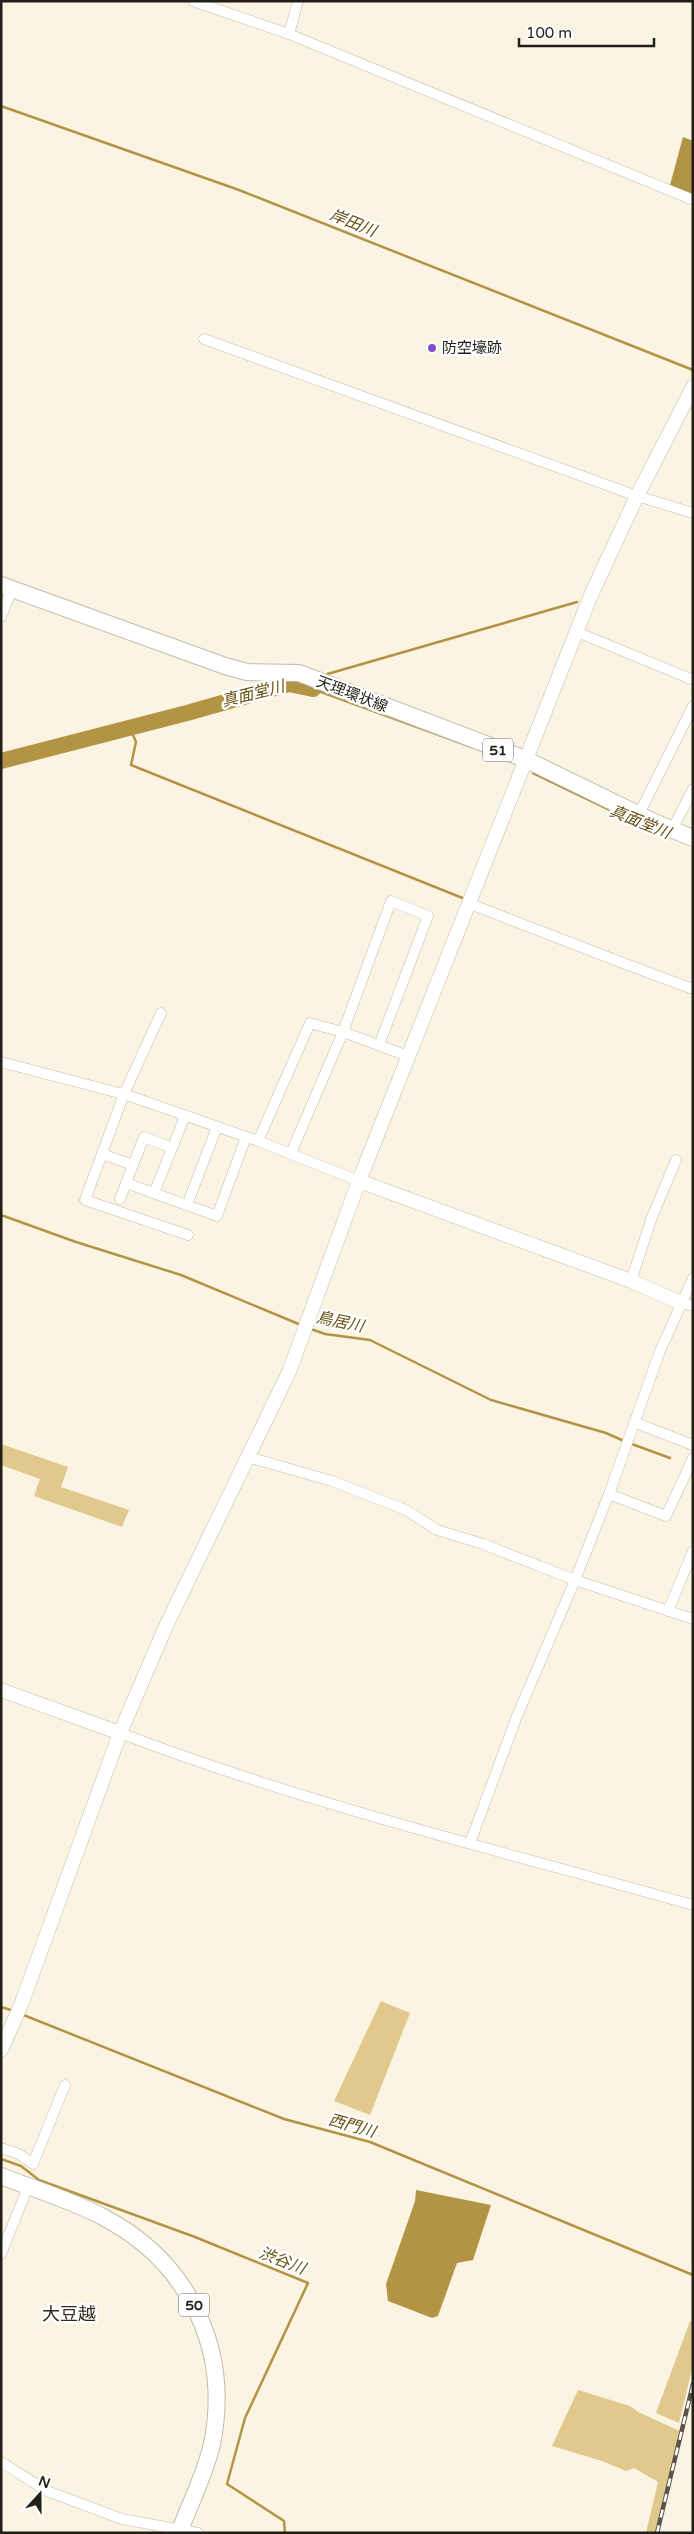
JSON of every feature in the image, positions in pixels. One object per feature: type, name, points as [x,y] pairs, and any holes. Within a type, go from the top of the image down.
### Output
[{"type":"main road","name":"天理環状線","points":[[7,587],[225,666],[247,672],[299,673],[525,759],[672,830],[693,838]]},
{"type":"main road","name":"50","points":[[1,2176],[103,2217],[144,2244],[168,2266],[192,2300],[214,2359],[218,2392],[212,2443],[204,2472],[180,2531]]},
{"type":"street","points":[[193,1],[289,34],[693,200]]},
{"type":"street","points":[[289,34],[298,1]]},
{"type":"street","points":[[204,339],[637,496],[693,513]]},
{"type":"street","points":[[1,2050],[120,1733],[166,1626],[289,1372],[358,1181],[470,904],[525,759],[577,632],[590,594],[637,496],[693,387]]},
{"type":"street","points":[[1,617],[7,587]]},
{"type":"street","points":[[577,632],[693,680]]},
{"type":"street","points":[[639,814],[693,706]]},
{"type":"street","points":[[672,830],[693,789]]},
{"type":"street","points":[[291,1153],[343,1032],[391,901],[428,916],[379,1045]]},
{"type":"street","points":[[470,904],[586,947],[621,964],[693,989]]},
{"type":"street","points":[[161,1013],[124,1094],[85,1200],[188,1235]]},
{"type":"street","points":[[258,1141],[310,1023],[343,1032],[408,1056]]},
{"type":"street","points":[[1,1062],[124,1094],[258,1141],[358,1181],[631,1281],[687,1304]]},
{"type":"street","points":[[154,1193],[185,1116]]},
{"type":"street","points":[[187,1205],[217,1127]]},
{"type":"street","points":[[120,1199],[144,1137],[172,1148]]},
{"type":"street","points":[[126,1183],[217,1216],[246,1137]]},
{"type":"street","points":[[102,1154],[133,1165]]},
{"type":"street","points":[[631,1281],[652,1217],[676,1160]]},
{"type":"street","points":[[470,1843],[517,1716],[575,1580],[628,1443],[660,1351],[687,1304],[693,1278]]},
{"type":"street","points":[[636,1422],[693,1445]]},
{"type":"street","points":[[248,1457],[332,1481],[406,1510],[437,1530],[484,1544],[575,1580],[693,1619]]},
{"type":"street","points":[[608,1494],[666,1516],[693,1458]]},
{"type":"street","points":[[668,1611],[693,1551]]},
{"type":"street","points":[[1,1690],[196,1762],[470,1843],[693,1905]]},
{"type":"street","points":[[1,2148],[19,2154],[33,2164],[64,2085]]},
{"type":"street","points":[[1,2254],[28,2187]]},
{"type":"street","points":[[1,2462],[48,2490],[122,2519],[198,2533]]},
{"type":"shaded area","points":[[683,137],[693,141],[693,194],[670,185]]},
{"type":"shaded area","points":[[1,1444],[68,1467],[61,1487],[129,1510],[122,1527],[34,1496],[40,1479],[1,1465]]},
{"type":"shaded area","points":[[381,2001],[410,2013],[370,2115],[334,2101]]},
{"type":"shaded area","points":[[416,2190],[491,2205],[473,2260],[457,2263],[438,2316],[432,2318],[388,2301],[386,2284],[415,2201]]},
{"type":"shaded area","points":[[690,2321],[693,2322],[693,2365],[679,2423],[656,2413]]},
{"type":"shaded area","points":[[578,2390],[630,2406],[638,2412],[680,2431],[655,2533],[646,2533],[658,2482],[634,2468],[626,2471],[602,2461],[552,2446]]},
{"type":"waterway","name":"岸田川","points":[[1,106],[239,190],[693,370]]},
{"type":"waterway","points":[[324,675],[577,602]]},
{"type":"waterway","name":"真面堂川","points":[[1,761],[187,713],[289,684],[313,689]]},
{"type":"waterway","name":"真面堂川","points":[[313,689],[469,746]]},
{"type":"waterway","points":[[129,726],[136,742],[131,765],[465,899]]},
{"type":"waterway","name":"真面堂川","points":[[533,773],[635,822]]},
{"type":"waterway","name":"鳥居川","points":[[1,1215],[76,1242],[181,1275],[301,1325]]},
{"type":"waterway","name":"鳥居川","points":[[311,1329],[325,1334],[370,1340],[491,1400],[606,1433],[624,1441]]},
{"type":"waterway","name":"鳥居川","points":[[629,1443],[670,1458]]},
{"type":"waterway","name":"西門川","points":[[1,2007],[14,2011]]},
{"type":"waterway","name":"西門川","points":[[21,2014],[284,2119],[370,2142],[693,2275]]},
{"type":"waterway","name":"渋谷川","points":[[1,2159],[21,2166],[39,2180],[195,2237],[308,2283],[245,2418],[227,2484],[284,2521],[285,2533]]},
{"type":"railway","points":[[657,2533],[693,2384]]},
{"type":"place","name":"防空壕跡","points":[[432,348]]},
{"type":"district","name":"大豆越","points":[[69,2314]]}]
